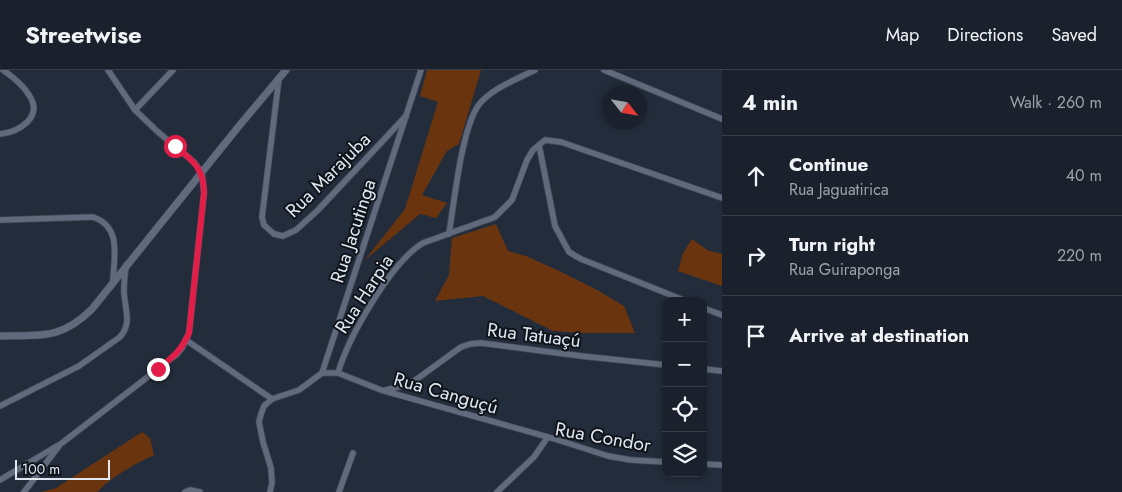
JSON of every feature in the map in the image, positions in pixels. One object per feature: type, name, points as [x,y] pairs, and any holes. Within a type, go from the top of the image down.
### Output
[{"type":"street","points":[[0,134],[28,123],[33,107],[29,94],[18,81],[3,70]]},
{"type":"street","points":[[0,480],[62,443],[177,354],[189,333],[204,193],[202,174],[194,162],[134,110],[108,70]]},
{"type":"street","points":[[134,110],[173,70]]},
{"type":"street","points":[[0,336],[51,335],[62,332],[81,320],[92,310],[113,281],[202,174],[238,126],[286,70]]},
{"type":"street","name":"Rua Jacutinga","points":[[322,373],[421,70]]},
{"type":"street","points":[[449,234],[467,128],[474,111],[482,101],[498,90],[534,70]]},
{"type":"street","points":[[604,70],[722,120]]},
{"type":"street","name":"Rua Marajuba","points":[[279,78],[262,217],[264,226],[274,234],[283,236],[296,230],[318,210],[406,116]]},
{"type":"street","points":[[676,297],[581,259],[569,252],[555,226],[539,145],[545,140],[561,142],[722,198]]},
{"type":"street","name":"Rua Harpia","points":[[338,373],[342,360],[362,319],[402,260],[425,242],[496,218],[512,200],[527,160],[533,150],[539,145]]},
{"type":"street","points":[[0,220],[94,217],[107,223],[113,234],[114,243],[113,281]]},
{"type":"street","points":[[0,406],[79,366],[120,338],[128,324],[124,290],[126,265]]},
{"type":"street","points":[[707,309],[722,315]]},
{"type":"street","points":[[186,340],[272,399]]},
{"type":"street","name":"Rua Tatuaçú","points":[[381,390],[395,389],[410,384],[460,347],[481,343],[662,365]]},
{"type":"street","points":[[707,369],[722,371]]},
{"type":"street","points":[[270,492],[272,483],[271,468],[262,442],[259,422],[264,406],[272,399],[298,390],[322,373],[338,373]]},
{"type":"street","name":"Rua Canguçú","points":[[338,373],[381,390],[547,438]]},
{"type":"street","name":"Rua Condor","points":[[497,492],[534,457],[547,438],[616,457],[662,462]]},
{"type":"street","points":[[24,492],[62,443]]},
{"type":"street","points":[[339,492],[353,453]]},
{"type":"street","points":[[707,464],[722,465]]},
{"type":"street","points":[[185,492],[190,490],[200,492]]},
{"type":"shaded area","points":[[427,70],[481,70],[459,144],[447,151],[422,195],[447,203],[436,218],[420,214],[365,260],[405,209],[438,102],[420,96]]},
{"type":"shaded area","points":[[496,224],[508,251],[526,256],[557,270],[624,306],[635,333],[553,331],[483,296],[435,301],[449,275],[452,238]]},
{"type":"shaded area","points":[[692,239],[707,250],[722,254],[722,286],[678,271],[683,253]]},
{"type":"shaded area","points":[[142,432],[150,438],[154,455],[132,466],[97,492],[41,492],[56,488]]},
{"type":"route","points":[[158,369],[177,354],[189,333],[204,193],[202,174],[194,162],[175,146]]}]
